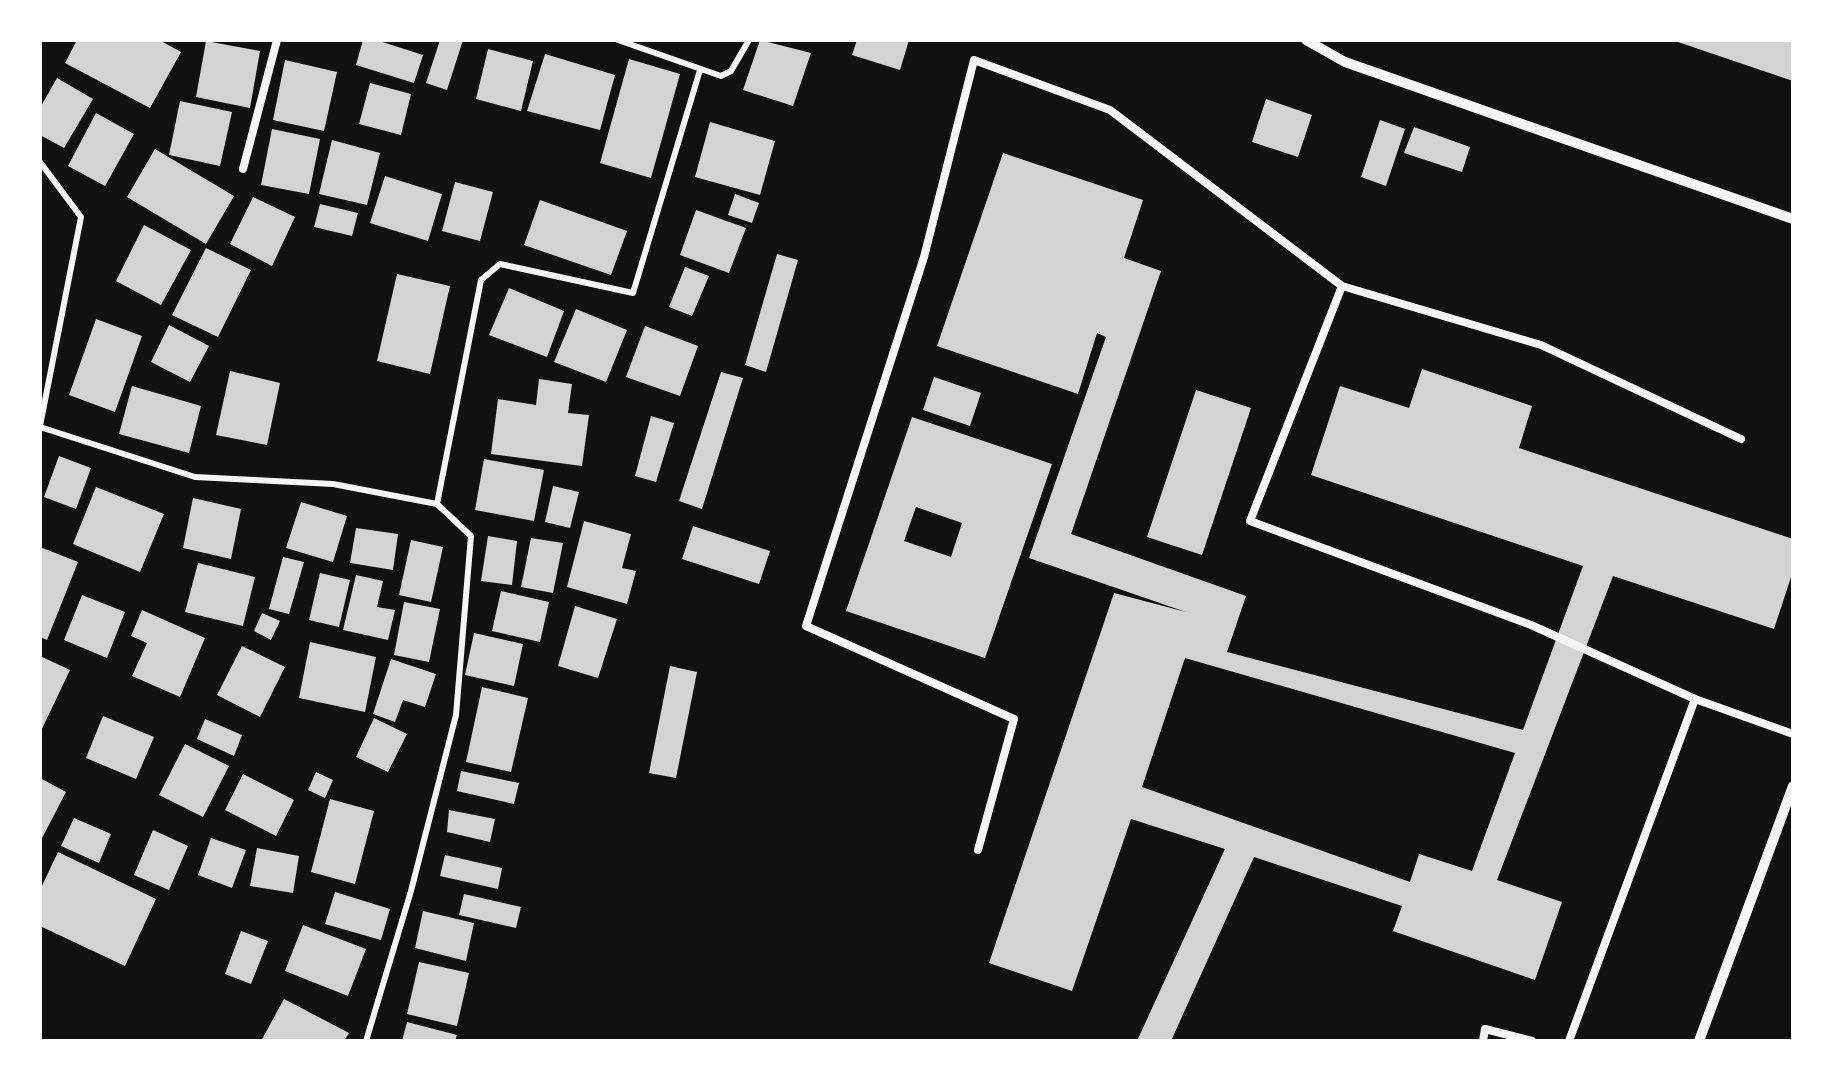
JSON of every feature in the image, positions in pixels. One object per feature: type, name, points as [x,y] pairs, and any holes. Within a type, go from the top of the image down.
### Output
[{"type":"street","points":[[1306,40],[1345,62],[1793,219]]},
{"type":"street","points":[[1699,1041],[1793,786]]},
{"type":"lane","points":[[244,169],[277,40]]},
{"type":"lane","points":[[978,850],[1014,718],[806,626],[924,257],[974,60],[1110,110],[1342,286],[1542,345],[1742,439]]},
{"type":"lane","points":[[1342,286],[1250,521],[1531,625],[1695,699],[1793,734]]},
{"type":"lane","points":[[1569,1041],[1695,699]]},
{"type":"lane","points":[[1483,1041],[1485,1029],[1532,1041]]},
{"type":"path","points":[[618,40],[721,76],[731,70],[750,40]]},
{"type":"path","points":[[436,504],[481,280],[500,264],[632,293],[700,70]]},
{"type":"path","points":[[40,162],[81,216],[40,427],[195,477],[333,484],[436,504],[471,536],[456,715],[366,1041]]},
{"type":"building","points":[[77,40],[159,40],[181,52],[150,108],[65,63]]},
{"type":"building","points":[[363,40],[376,40],[423,55],[414,83],[356,65]]},
{"type":"building","points":[[440,40],[463,40],[447,90],[426,83]]},
{"type":"building","points":[[760,40],[811,53],[793,106],[743,90]]},
{"type":"building","points":[[857,40],[909,40],[900,70],[852,55]]},
{"type":"building","points":[[1793,40],[1793,81],[1675,41]]},
{"type":"building","points":[[206,41],[260,51],[250,108],[196,97]]},
{"type":"building","points":[[488,49],[533,61],[521,111],[476,99]]},
{"type":"building","points":[[545,54],[615,75],[600,130],[527,111]]},
{"type":"building","points":[[629,59],[680,74],[651,178],[600,163]]},
{"type":"building","points":[[285,60],[337,72],[324,131],[273,120]]},
{"type":"building","points":[[57,78],[93,99],[64,148],[40,135],[40,108]]},
{"type":"building","points":[[370,83],[411,94],[401,135],[359,124]]},
{"type":"building","points":[[1266,99],[1312,115],[1298,157],[1252,142]]},
{"type":"building","points":[[180,101],[232,112],[220,166],[169,155]]},
{"type":"building","points":[[96,113],[134,134],[105,186],[68,166]]},
{"type":"building","points":[[1380,120],[1405,129],[1386,186],[1361,177]]},
{"type":"building","points":[[710,122],[775,141],[760,195],[695,177]]},
{"type":"building","points":[[1414,127],[1470,147],[1462,172],[1404,153]]},
{"type":"building","points":[[272,129],[320,139],[309,194],[261,185]]},
{"type":"building","points":[[332,140],[380,153],[367,205],[319,194]]},
{"type":"building","points":[[155,149],[234,196],[206,244],[127,197]]},
{"type":"building","points":[[1003,153],[1143,200],[1124,258],[1161,271],[1071,534],[1246,596],[1227,652],[1523,730],[1583,566],[1311,475],[1340,386],[1409,408],[1422,369],[1532,406],[1519,448],[1793,539],[1793,571],[1774,629],[1613,576],[1497,880],[1562,902],[1535,980],[1393,931],[1402,906],[1254,857],[1171,1041],[1137,1041],[1225,849],[1131,819],[1072,991],[989,963],[1114,593],[1186,612],[1029,558],[1106,337],[1097,333],[1078,394],[937,346]],"holes":[[[1185,658],[1515,753],[1472,871],[1419,854],[1410,882],[1142,787]]]},
{"type":"building","points":[[385,176],[442,194],[428,241],[370,223]]},
{"type":"building","points":[[455,182],[493,192],[480,241],[442,231]]},
{"type":"building","points":[[735,194],[759,203],[752,223],[728,215]]},
{"type":"building","points":[[253,197],[295,217],[272,266],[230,244]]},
{"type":"building","points":[[540,200],[627,231],[611,275],[524,245]]},
{"type":"building","points":[[320,204],[358,213],[352,236],[314,227]]},
{"type":"building","points":[[696,210],[746,228],[729,273],[680,255]]},
{"type":"building","points":[[144,225],[191,250],[161,305],[116,281]]},
{"type":"building","points":[[206,248],[251,270],[218,337],[172,315]]},
{"type":"building","points":[[777,254],[798,260],[766,372],[745,365]]},
{"type":"building","points":[[685,267],[709,276],[692,316],[669,307]]},
{"type":"building","points":[[397,274],[450,286],[430,374],[377,361]]},
{"type":"building","points":[[509,288],[564,311],[547,357],[489,335]]},
{"type":"building","points":[[576,309],[627,330],[606,382],[554,362]]},
{"type":"building","points":[[96,319],[142,336],[115,412],[69,395]]},
{"type":"building","points":[[169,325],[209,346],[190,382],[151,362]]},
{"type":"building","points":[[645,326],[698,346],[680,396],[626,377]]},
{"type":"building","points":[[230,371],[280,383],[267,445],[216,435]]},
{"type":"building","points":[[721,372],[743,378],[702,509],[679,501]]},
{"type":"building","points":[[934,377],[981,393],[970,426],[923,410]]},
{"type":"building","points":[[539,379],[572,384],[568,413],[589,415],[582,466],[491,454],[498,399],[536,405]]},
{"type":"building","points":[[132,386],[201,406],[189,453],[119,434]]},
{"type":"building","points":[[1196,390],[1251,408],[1202,555],[1147,537]]},
{"type":"building","points":[[651,416],[674,423],[656,482],[635,476]]},
{"type":"building","points":[[912,417],[1052,464],[985,658],[846,611]],"holes":[[[916,507],[962,523],[951,557],[904,541]]]},
{"type":"building","points":[[59,456],[91,468],[76,509],[44,497]]},
{"type":"building","points":[[484,459],[544,470],[534,521],[475,510]]},
{"type":"building","points":[[553,486],[579,492],[570,528],[545,522]]},
{"type":"building","points":[[96,487],[164,514],[140,572],[73,544]]},
{"type":"building","points":[[193,498],[241,509],[231,559],[183,548]]},
{"type":"building","points":[[301,502],[347,516],[333,562],[286,548]]},
{"type":"building","points":[[584,521],[631,534],[622,568],[636,571],[627,604],[567,587]]},
{"type":"building","points":[[693,526],[770,551],[759,584],[682,559]]},
{"type":"building","points":[[356,528],[398,534],[393,570],[350,563]]},
{"type":"building","points":[[488,536],[517,541],[512,585],[481,581]]},
{"type":"building","points":[[531,538],[563,543],[553,593],[521,587]]},
{"type":"building","points":[[411,540],[443,547],[431,602],[399,595]]},
{"type":"building","points":[[40,547],[78,562],[47,640],[40,637]]},
{"type":"building","points":[[283,557],[304,562],[289,614],[269,609]]},
{"type":"building","points":[[198,563],[255,577],[243,626],[185,612]]},
{"type":"building","points":[[320,573],[350,580],[339,627],[309,620]]},
{"type":"building","points":[[356,575],[383,581],[377,607],[395,610],[388,640],[343,630]]},
{"type":"building","points":[[501,591],[549,602],[540,642],[492,631]]},
{"type":"building","points":[[82,595],[125,612],[107,658],[64,640]]},
{"type":"building","points":[[404,602],[440,609],[429,662],[394,655]]},
{"type":"building","points":[[575,606],[617,619],[598,678],[558,666]]},
{"type":"building","points":[[142,610],[205,638],[180,697],[132,676],[147,643],[131,636]]},
{"type":"building","points":[[262,613],[280,621],[271,640],[254,631]]},
{"type":"building","points":[[474,633],[523,644],[514,686],[465,675]]},
{"type":"building","points":[[310,642],[376,657],[365,712],[299,698]]},
{"type":"building","points":[[242,646],[285,667],[260,717],[217,695]]},
{"type":"building","points":[[40,656],[70,670],[40,733]]},
{"type":"building","points":[[391,659],[436,674],[425,707],[403,700],[395,722],[373,714]]},
{"type":"building","points":[[670,666],[697,672],[676,778],[649,773]]},
{"type":"building","points":[[482,687],[528,698],[511,772],[466,762]]},
{"type":"building","points":[[103,716],[154,737],[136,779],[86,758]]},
{"type":"building","points":[[374,718],[407,734],[388,772],[356,757]]},
{"type":"building","points":[[205,719],[242,735],[234,756],[197,739]]},
{"type":"building","points":[[185,744],[229,766],[203,817],[159,795]]},
{"type":"building","points":[[461,771],[519,783],[514,804],[457,791]]},
{"type":"building","points":[[316,772],[333,780],[325,798],[308,790]]},
{"type":"building","points":[[243,774],[294,800],[276,836],[225,810]]},
{"type":"building","points":[[40,778],[66,792],[40,842]]},
{"type":"building","points":[[330,799],[374,811],[355,884],[311,872]]},
{"type":"building","points":[[449,810],[495,819],[490,842],[447,832]]},
{"type":"building","points":[[74,818],[111,834],[99,863],[61,846]]},
{"type":"building","points":[[153,830],[188,846],[169,890],[134,875]]},
{"type":"building","points":[[211,838],[246,850],[232,888],[198,875]]},
{"type":"building","points":[[257,848],[299,856],[293,893],[250,886]]},
{"type":"building","points":[[58,852],[156,899],[125,966],[40,926],[40,890]]},
{"type":"building","points":[[445,855],[502,868],[498,889],[440,876]]},
{"type":"building","points":[[335,892],[390,909],[381,940],[325,924]]},
{"type":"building","points":[[464,894],[521,907],[516,928],[459,915]]},
{"type":"building","points":[[423,911],[474,923],[466,961],[415,948]]},
{"type":"building","points":[[303,925],[366,949],[348,996],[285,971]]},
{"type":"building","points":[[241,931],[268,941],[251,984],[225,974]]},
{"type":"building","points":[[419,962],[469,973],[457,1026],[407,1014]]},
{"type":"building","points":[[284,999],[349,1033],[344,1041],[261,1041]]},
{"type":"building","points":[[407,1022],[457,1035],[455,1041],[402,1041]]}]
